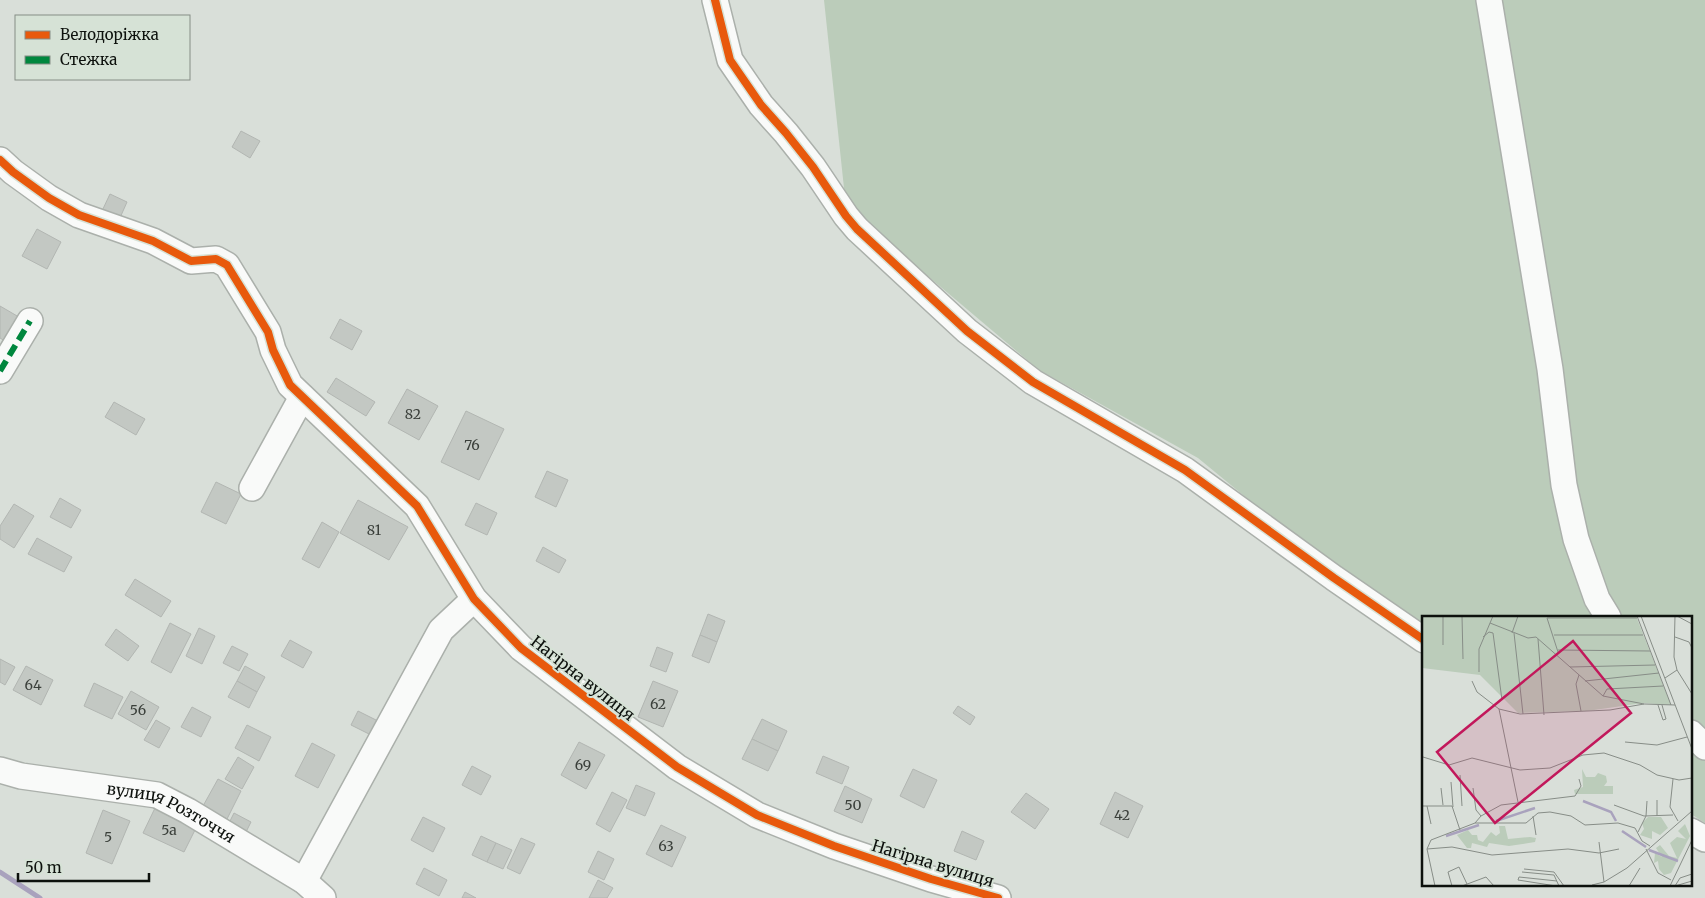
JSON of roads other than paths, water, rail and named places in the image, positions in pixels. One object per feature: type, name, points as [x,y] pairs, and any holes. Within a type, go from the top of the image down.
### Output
[{"type":"street","points":[[715,0],[730,60],[761,105],[813,167],[846,216],[967,331],[1033,382],[1185,470],[1334,578],[1422,639]]},
{"type":"street","points":[[1489,0],[1550,369],[1564,485],[1576,539],[1597,599],[1607,616]]},
{"type":"street","name":"Нагірна вулиця","points":[[0,160],[12,172],[49,198],[79,215],[152,241],[192,261],[216,259],[227,265],[268,332],[272,350],[290,386],[418,506],[474,599],[521,648],[677,767],[757,815],[834,846],[931,879],[998,898]]},
{"type":"street","points":[[0,371],[30,321]]},
{"type":"street","points":[[252,488],[302,397]]},
{"type":"street","points":[[304,882],[441,630],[474,599]]},
{"type":"street","points":[[1692,734],[1705,747]]},
{"type":"street","name":"вулиця Розточчя","points":[[0,770],[21,776],[156,795],[188,810],[304,882],[323,898]]},
{"type":"street","points":[[1692,832],[1705,839]]},
{"type":"waterway","points":[[0,872],[40,898]]}]
